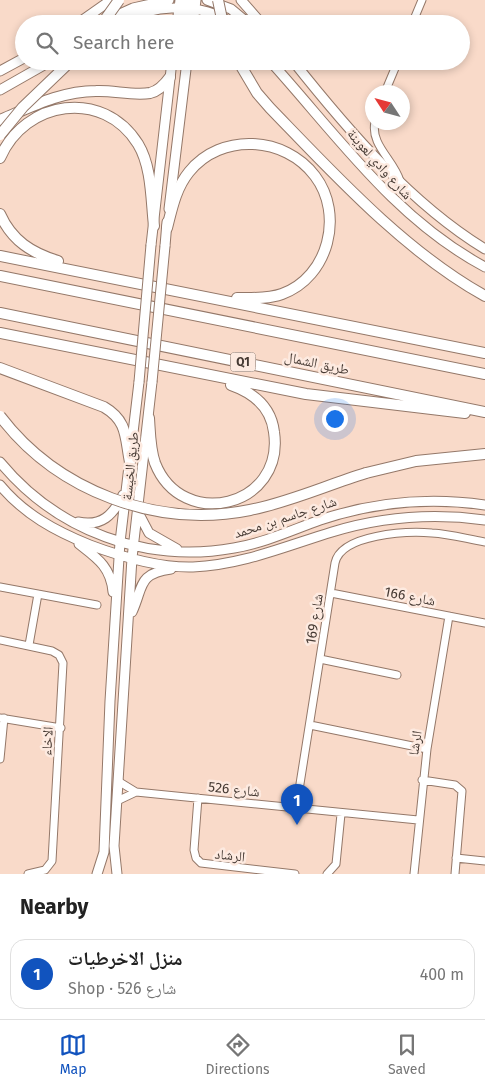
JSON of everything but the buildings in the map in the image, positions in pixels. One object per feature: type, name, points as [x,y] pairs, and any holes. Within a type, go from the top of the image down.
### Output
[{"type":"highway","points":[[107,15],[119,0]]},
{"type":"highway","points":[[218,0],[221,15]]},
{"type":"highway","points":[[0,135],[23,107],[62,70]]},
{"type":"highway","points":[[243,70],[254,88],[270,108],[351,189],[404,238],[446,270],[485,296]]},
{"type":"highway","points":[[0,120],[42,102],[72,93],[96,91],[152,92],[163,86],[170,76]]},
{"type":"highway","points":[[0,158],[8,142],[18,130],[41,114],[64,108],[77,108],[102,113],[129,131],[143,153],[148,170],[154,226]]},
{"type":"highway","points":[[167,228],[178,190],[186,176],[203,159],[226,147],[252,144],[274,148],[297,159],[316,177],[327,199],[330,227],[325,252],[311,273],[300,284],[282,294],[266,298],[217,298]]},
{"type":"highway","points":[[0,214],[11,234],[32,252],[85,272]]},
{"type":"highway","points":[[0,256],[485,353]]},
{"type":"highway","name":"طريق الشمال","points":[[0,276],[485,374]]},
{"type":"highway","name":"طريق الشمال","points":[[0,313],[482,411]]},
{"type":"highway","points":[[0,333],[306,394],[438,411],[462,413],[482,411]]},
{"type":"highway","points":[[0,368],[104,407],[114,413],[123,425],[130,462]]},
{"type":"highway","points":[[149,418],[155,462],[170,486],[180,494],[202,503],[228,502],[245,496],[259,485],[269,471],[275,455],[273,425],[267,410],[252,394],[209,376]]},
{"type":"highway","points":[[0,416],[34,452],[67,476],[93,491],[118,501],[164,512],[209,515],[248,510],[276,504],[366,473],[416,461],[485,454]]},
{"type":"main road","points":[[90,15],[111,0]]},
{"type":"main road","points":[[118,15],[132,8],[169,0]]},
{"type":"main road","points":[[207,0],[231,9],[239,15]]},
{"type":"main road","points":[[241,0],[254,15]]},
{"type":"main road","points":[[137,15],[188,3],[212,10],[220,15]]},
{"type":"main road","points":[[182,15],[188,3]]},
{"type":"main road","points":[[0,71],[15,63]]},
{"type":"main road","points":[[0,90],[38,70]]},
{"type":"main road","points":[[97,874],[104,852],[110,701],[120,542],[128,486],[151,245],[171,70]]},
{"type":"main road","name":"طريق الخيسة","points":[[117,874],[114,846],[133,546],[149,418],[165,246],[185,70]]},
{"type":"main road","name":"شارع وادي لعوينة","points":[[278,70],[404,210],[442,241],[485,267]]},
{"type":"main road","points":[[297,70],[311,84]]},
{"type":"main road","name":"شارع وادي لعوينة","points":[[300,70],[401,184],[448,224],[485,249]]},
{"type":"main road","name":"شارع جاسم بن محمد","points":[[0,462],[32,496],[66,519],[93,532],[133,546],[184,552],[218,551],[252,545],[341,514],[385,504],[429,501],[485,505]]},
{"type":"main road","name":"شارع جاسم بن محمد","points":[[0,485],[32,515],[71,537],[119,555],[180,567],[236,562],[331,532],[381,521],[432,516],[485,520]]},
{"type":"main road","points":[[66,519],[89,524],[104,520],[115,511],[128,486]]},
{"type":"main road","points":[[138,512],[149,533],[162,543],[184,552]]},
{"type":"main road","points":[[71,537],[99,559],[108,570],[117,611]]},
{"type":"main road","points":[[129,617],[145,579],[155,572],[180,567]]},
{"type":"street","points":[[416,15],[422,0]]},
{"type":"street","points":[[388,85],[394,70]]},
{"type":"street","points":[[374,130],[377,142],[394,165],[401,184]]},
{"type":"street","name":"شارع 169","points":[[296,809],[338,556],[349,544],[405,533],[430,532],[485,542]]},
{"type":"street","points":[[0,587],[97,605]]},
{"type":"street","name":"شارع 166","points":[[331,593],[485,623]]},
{"type":"street","points":[[29,645],[38,594]]},
{"type":"street","name":"الرشا","points":[[414,874],[422,780],[449,616]]},
{"type":"street","name":"الاخاء","points":[[0,640],[56,652],[62,658],[61,728],[52,862],[44,870],[28,874]]},
{"type":"street","points":[[320,659],[398,675]]},
{"type":"street","points":[[0,759],[2,718],[61,728]]},
{"type":"street","points":[[310,725],[427,749]]},
{"type":"street","points":[[422,780],[455,785],[461,789],[455,874]]},
{"type":"street","name":"شارع 526","points":[[118,781],[136,792],[341,814],[418,820]]},
{"type":"street","points":[[117,801],[136,792]]},
{"type":"street","name":"الرشاد","points":[[198,798],[194,850],[196,858],[201,863],[295,874]]},
{"type":"street","points":[[327,874],[336,864],[341,814]]},
{"type":"street","points":[[456,858],[485,861]]},
{"type":"place","name":"منزل الاخرطيات","points":[[297,825]]}]
